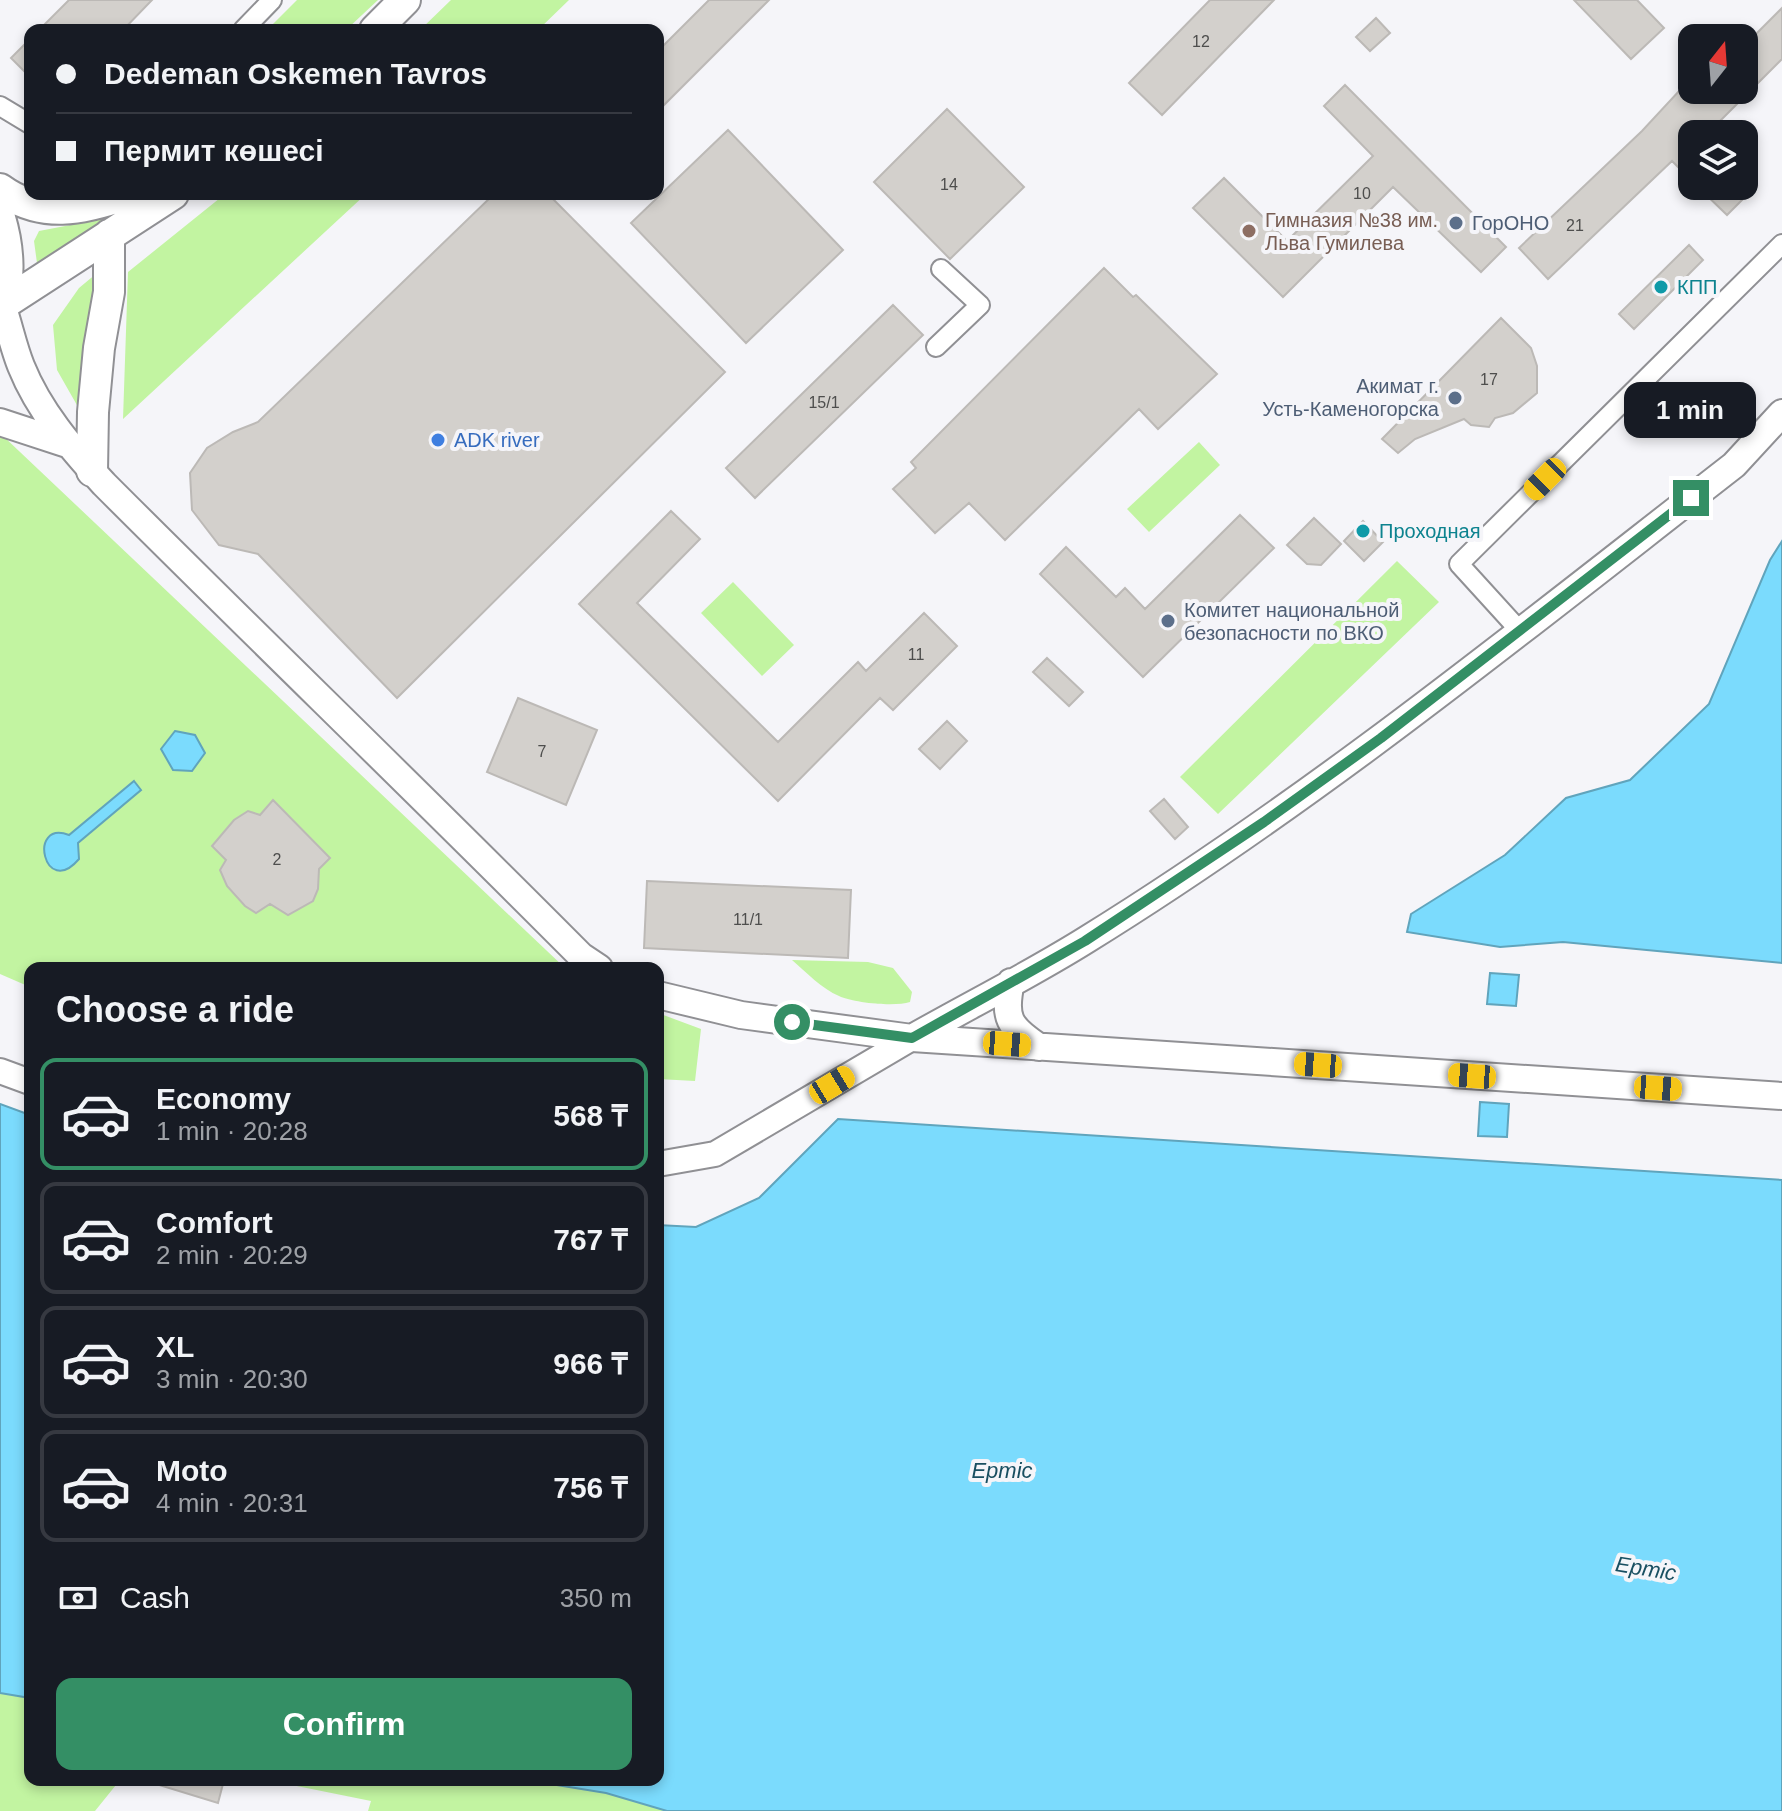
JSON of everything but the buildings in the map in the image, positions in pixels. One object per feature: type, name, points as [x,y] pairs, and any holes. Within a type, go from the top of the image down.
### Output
[{"type":"main road","points":[[381,24],[405,0]]},
{"type":"main road","points":[[0,189],[16,201],[58,210],[92,206],[110,200]]},
{"type":"main road","points":[[1,308],[164,200]]},
{"type":"main road","points":[[0,218],[7,263],[1,308],[21,366],[41,405],[67,444],[590,962]]},
{"type":"main road","points":[[92,471],[99,348],[109,292],[109,235]]},
{"type":"main road","points":[[912,1038],[1085,941],[1264,822],[1381,738],[1734,465],[1782,413]]},
{"type":"main road","points":[[0,422],[67,444]]},
{"type":"main road","points":[[1011,982],[1007,1009],[1015,1031],[1039,1047]]},
{"type":"main road","points":[[664,996],[741,1015],[912,1038],[1782,1096]]},
{"type":"street","points":[[249,24],[272,0]]},
{"type":"street","points":[[0,106],[24,120]]},
{"type":"street","points":[[1520,631],[1459,564],[1782,244]]},
{"type":"street","points":[[936,347],[980,305],[941,269]]},
{"type":"street","points":[[664,1163],[715,1154],[912,1038]]},
{"type":"street","points":[[0,1071],[24,1080]]},
{"type":"green space","points":[[297,0],[378,0],[352,24],[273,24]]},
{"type":"green space","points":[[451,0],[569,0],[544,24],[426,24]]},
{"type":"green space","points":[[160,200],[50,268],[37,263],[34,241],[39,231],[81,223]]},
{"type":"green space","points":[[218,200],[360,200],[123,419],[128,272]]},
{"type":"green space","points":[[103,268],[82,414],[57,370],[53,325],[79,288]]},
{"type":"green space","points":[[0,434],[559,962],[24,962],[24,984],[0,974]]},
{"type":"green space","points":[[1199,442],[1220,465],[1149,532],[1127,509]]},
{"type":"green space","points":[[1397,561],[1439,602],[1218,814],[1180,777]]},
{"type":"green space","points":[[733,582],[794,645],[762,676],[701,613]]},
{"type":"green space","points":[[792,960],[868,962],[893,968],[912,992],[910,1002],[885,1004],[846,998],[826,989]]},
{"type":"green space","points":[[664,1015],[701,1029],[695,1081],[664,1079]]},
{"type":"green space","points":[[0,1693],[24,1697],[24,1786],[115,1786],[95,1811],[0,1811]]},
{"type":"green space","points":[[297,1786],[563,1786],[606,1793],[667,1811],[368,1811],[371,1801]]},
{"type":"water","points":[[1782,541],[1782,963],[1563,942],[1500,947],[1407,932],[1411,914],[1505,855],[1566,798],[1630,780],[1709,704],[1770,560]]},
{"type":"water","points":[[175,731],[195,735],[205,753],[192,771],[173,770],[161,749]]},
{"type":"water","points":[[134,781],[141,790],[78,843],[79,859],[67,869],[57,870],[49,865],[44,846],[48,838],[56,833],[69,835]]},
{"type":"water","points":[[1490,973],[1519,975],[1516,1006],[1487,1004]]},
{"type":"water","points":[[1480,1102],[1509,1104],[1507,1137],[1478,1136]]},
{"type":"water","points":[[0,1104],[24,1113],[24,1697],[0,1693]]},
{"type":"water","name":"Ертіс","points":[[838,1119],[1782,1180],[1782,1811],[667,1811],[606,1793],[563,1786],[664,1786],[664,1225],[696,1227],[759,1198]]},
{"type":"place","name":"ГорОНО","points":[[1456,223]]},
{"type":"place","name":"Гимназия №38 им. Льва Гумилева","points":[[1249,231]]},
{"type":"place","name":"КПП","points":[[1661,287]]},
{"type":"place","name":"Акимат г. Усть-Каменогорска","points":[[1455,398]]},
{"type":"place","name":"ADK river","points":[[438,440]]},
{"type":"place","name":"Проходная","points":[[1363,531]]},
{"type":"place","name":"Комитет национальной безопасности по ВКО","points":[[1168,621]]},
{"type":"route","points":[[792,1022],[912,1038],[1085,941],[1264,822],[1381,738],[1691,498]]}]
